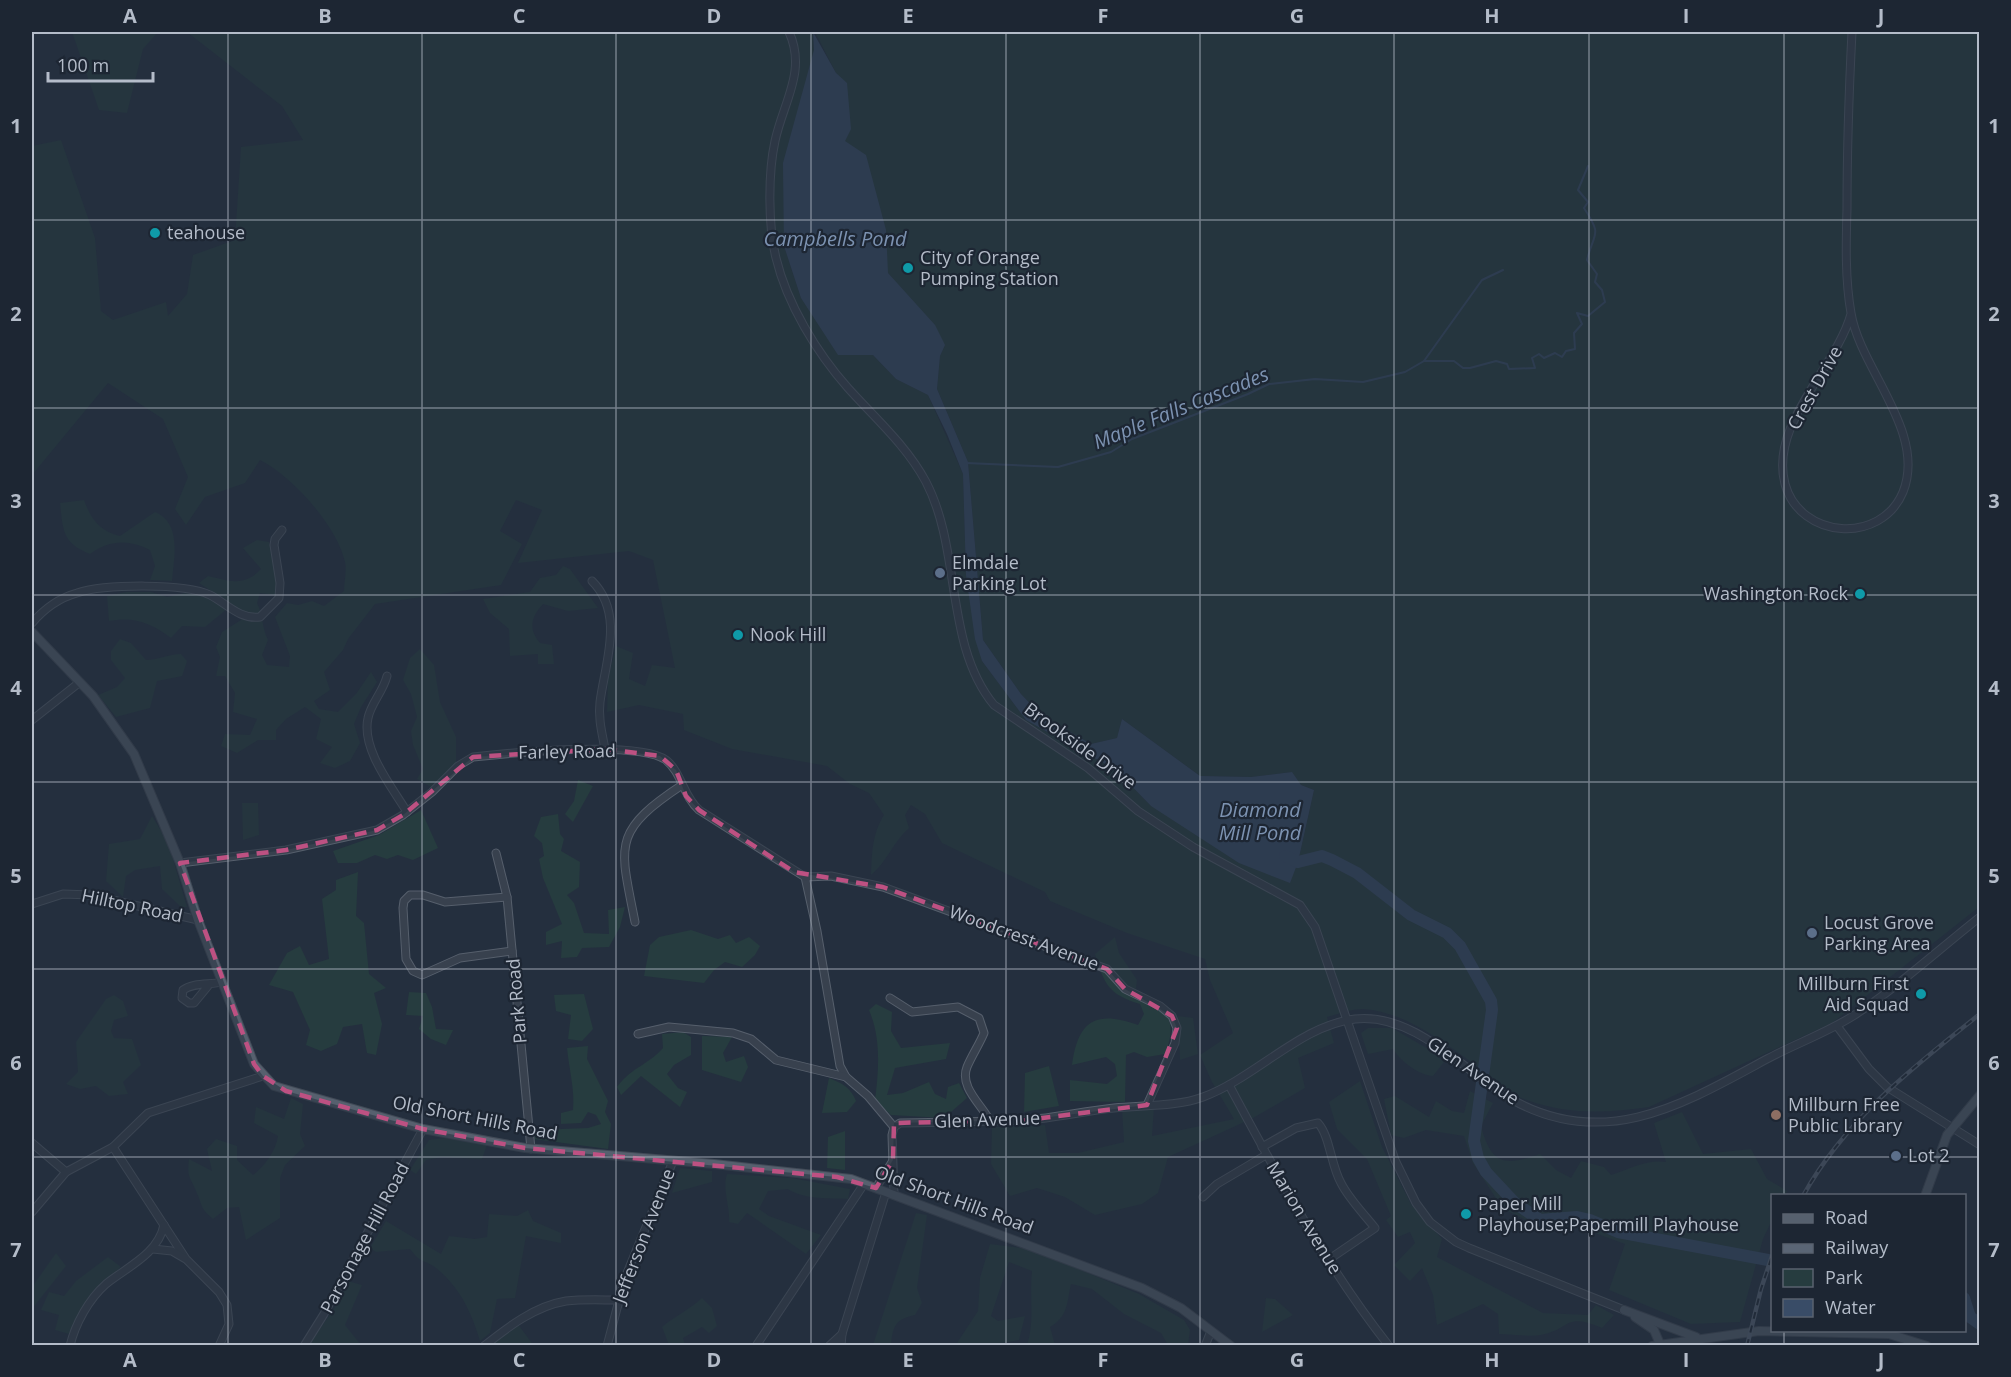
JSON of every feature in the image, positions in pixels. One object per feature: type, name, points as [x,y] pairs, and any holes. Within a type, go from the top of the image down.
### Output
[{"type":"main road","points":[[32,632],[80,682],[105,712],[134,754],[180,863],[198,920],[254,1064],[262,1076]]},
{"type":"main road","name":"Old Short Hills Road","points":[[262,1076],[285,1091],[423,1129],[531,1149],[837,1177],[864,1184],[1142,1288],[1181,1308],[1231,1346]]},
{"type":"main road","points":[[1926,1194],[1940,1150],[1951,1127],[1980,1095]]},
{"type":"main road","name":"Brookside Drive","points":[[1624,1310],[1696,1338]]},
{"type":"main road","name":"Brookside Drive","points":[[1624,1310],[1654,1330],[1660,1344]]},
{"type":"main road","points":[[1662,1323],[1660,1344],[1696,1338],[1771,1331]]},
{"type":"main road","points":[[1785,1332],[1888,1336],[1927,1346]]},
{"type":"street","name":"Brookside Drive","points":[[789,32],[795,48],[796,70],[776,137],[771,178],[776,258],[796,309],[820,350],[846,385],[910,457],[929,489],[938,510],[965,646],[977,682],[994,705],[1088,768],[1138,811],[1202,852],[1300,905],[1316,927],[1395,1161],[1416,1203],[1430,1222],[1456,1242],[1469,1248],[1624,1310]]},
{"type":"street","points":[[1851,314],[1846,238],[1852,32]]},
{"type":"street","name":"Crest Drive","points":[[1851,314],[1902,430],[1908,460],[1903,490],[1884,516],[1867,526],[1854,529],[1834,529],[1822,525],[1796,506],[1784,476],[1784,456],[1790,430],[1846,332],[1851,314]]},
{"type":"street","points":[[32,623],[48,607],[66,597],[104,588],[179,587],[211,595],[247,617],[260,617],[279,598],[274,545],[275,539],[282,530]]},
{"type":"street","points":[[592,581],[600,589],[608,610],[610,632],[609,656],[600,702],[600,720],[605,749]]},
{"type":"street","points":[[387,676],[384,689],[371,708],[367,733],[372,750],[407,812]]},
{"type":"street","points":[[32,720],[80,682]]},
{"type":"street","name":"Farley Road","points":[[180,863],[286,850],[377,830],[407,812],[432,792],[458,766],[473,757],[605,749],[660,756],[676,770],[687,796],[699,810],[805,877]]},
{"type":"street","points":[[635,922],[622,857],[624,844],[636,823],[654,803],[682,785]]},
{"type":"street","name":"Park Road","points":[[496,853],[507,897],[531,1149]]},
{"type":"street","name":"Woodcrest Avenue","points":[[805,877],[831,876],[883,887],[1107,969],[1125,989],[1160,1006],[1172,1016],[1177,1028],[1175,1043],[1147,1105]]},
{"type":"street","points":[[805,877],[817,931],[836,1054],[846,1077],[868,1096],[894,1126],[890,1194],[842,1334],[841,1346]]},
{"type":"street","name":"Hilltop Road","points":[[32,904],[63,894],[91,895],[198,920]]},
{"type":"street","points":[[507,897],[445,902],[423,895],[410,896],[404,901],[403,908],[406,959],[413,971],[422,975],[460,958],[512,951]]},
{"type":"street","name":"Glen Avenue","points":[[894,1126],[900,1123],[1026,1120],[1192,1100],[1228,1085],[1322,1028],[1360,1018],[1384,1022],[1419,1035],[1491,1087],[1530,1110],[1555,1118],[1603,1122],[1631,1120],[1713,1089],[1771,1057],[1837,1026],[1887,991],[1980,917]]},
{"type":"street","points":[[208,986],[222,982]]},
{"type":"street","points":[[890,998],[912,1012],[963,1008],[979,1018],[984,1033],[966,1068],[965,1077],[972,1094],[990,1121]]},
{"type":"street","points":[[1837,1026],[1882,1082],[1980,1145]]},
{"type":"street","points":[[638,1034],[669,1027],[733,1033],[751,1039],[776,1060],[846,1077]]},
{"type":"street","points":[[32,1212],[66,1172],[112,1147],[148,1113],[262,1076]]},
{"type":"street","name":"Marion Avenue","points":[[1228,1085],[1328,1260],[1389,1346]]},
{"type":"street","points":[[1262,1147],[1309,1123],[1318,1123],[1324,1128],[1332,1162],[1341,1185],[1375,1228],[1328,1260]]},
{"type":"street","name":"Parsonage Hill Road","points":[[304,1346],[330,1303],[423,1129]]},
{"type":"street","points":[[32,1143],[66,1172]]},
{"type":"street","points":[[112,1147],[186,1259],[219,1292],[226,1305],[229,1324],[219,1346]]},
{"type":"street","points":[[1203,1197],[1218,1184],[1266,1155]]},
{"type":"street","points":[[876,1188],[893,1160]]},
{"type":"street","name":"Jefferson Avenue","points":[[607,1346],[618,1300],[673,1161]]},
{"type":"street","points":[[756,1346],[864,1184]]},
{"type":"street","points":[[70,1346],[80,1320],[103,1287],[153,1249],[164,1225]]},
{"type":"street","points":[[153,1249],[172,1251],[186,1259]]},
{"type":"street","points":[[484,1346],[508,1327],[538,1310],[565,1301],[618,1300]]},
{"type":"street","points":[[1205,1346],[1211,1331]]},
{"type":"street","points":[[829,1346],[842,1334]]},
{"type":"highlighted area","points":[[605,749],[649,754],[660,756],[676,770],[686,796],[699,810],[794,872],[883,887],[1107,969],[1125,989],[1172,1016],[1177,1028],[1147,1105],[1026,1120],[894,1123],[893,1160],[876,1188],[837,1177],[525,1148],[423,1129],[286,1091],[263,1076],[254,1064],[180,863],[286,850],[377,830],[403,815],[473,757]]},
{"type":"green space","points":[[72,32],[158,32],[143,49],[127,113],[99,110]]},
{"type":"green space","points":[[187,32],[813,32],[814,50],[784,246],[801,298],[873,355],[896,379],[928,395],[963,474],[966,575],[982,661],[1026,720],[1116,770],[1151,806],[1298,862],[1314,790],[1301,785],[1291,772],[1251,777],[1200,776],[1122,719],[1117,738],[1091,744],[1041,715],[1021,694],[983,640],[968,462],[937,389],[940,356],[945,345],[888,273],[845,141],[836,73],[815,32],[1979,32],[1979,907],[1832,1023],[1649,1107],[1618,1111],[1588,1111],[1542,1105],[1512,1092],[1445,1043],[1414,1024],[1380,1012],[1354,1010],[1327,1017],[1334,1043],[1298,1058],[1305,1088],[1253,1118],[1168,1157],[1158,1193],[1142,1204],[1095,1215],[1065,1197],[1037,1188],[1010,1196],[991,1164],[992,1127],[1045,1125],[1049,1153],[1078,1153],[1124,1142],[1122,1110],[1154,1107],[1152,1136],[1234,1119],[1212,1082],[1200,1055],[1233,1033],[1210,980],[1205,959],[1127,933],[1050,901],[1045,892],[942,843],[925,814],[911,805],[905,815],[909,828],[871,875],[875,837],[884,815],[869,793],[850,784],[827,766],[732,749],[684,730],[683,714],[639,705],[607,712],[608,679],[616,646],[633,653],[629,679],[645,686],[652,665],[675,668],[653,560],[629,551],[518,563],[542,510],[516,500],[500,531],[522,544],[501,585],[375,604],[348,639],[343,650],[324,672],[330,690],[314,701],[319,709],[338,712],[356,694],[371,672],[377,682],[361,707],[354,724],[360,743],[350,761],[335,768],[320,763],[332,747],[316,739],[321,719],[305,707],[286,719],[276,730],[276,740],[258,740],[237,753],[221,746],[225,734],[250,735],[257,719],[233,712],[235,693],[225,676],[216,676],[220,657],[216,647],[222,632],[241,620],[243,612],[199,583],[208,576],[236,581],[255,575],[261,569],[243,548],[257,540],[269,542],[278,585],[275,595],[260,593],[257,603],[268,640],[262,655],[267,665],[289,667],[290,656],[275,617],[287,603],[298,605],[312,601],[324,606],[344,591],[345,562],[333,533],[323,518],[286,478],[260,460],[245,483],[205,497],[186,525],[175,509],[188,477],[163,419],[108,383],[32,475],[32,146],[61,140],[95,238],[101,311],[113,320],[166,302],[168,316],[187,294],[193,255],[235,240],[241,147],[303,140],[282,106]]},
{"type":"green space","points":[[84,500],[97,524],[120,536],[155,512],[164,517],[173,533],[175,552],[172,581],[150,580],[155,566],[150,550],[142,546],[127,543],[112,544],[90,554],[74,545],[63,528],[60,503]]},
{"type":"green space","points":[[563,566],[570,569],[598,608],[568,611],[543,604],[532,623],[536,638],[540,643],[552,645],[554,664],[538,664],[538,654],[510,656],[509,629],[490,613],[483,599],[530,592],[540,578],[556,575]]},
{"type":"green space","points":[[126,592],[151,592],[167,597],[185,593],[208,596],[227,609],[205,627],[182,626],[171,638],[157,628],[142,622],[126,619],[109,621],[107,596]]},
{"type":"green space","points":[[120,639],[131,643],[146,660],[181,654],[187,661],[182,676],[157,681],[150,708],[116,717],[98,695],[117,687],[125,678],[111,660],[111,651]]},
{"type":"green space","points":[[420,649],[434,665],[440,702],[456,737],[456,763],[431,787],[417,779],[423,769],[413,745],[411,731],[417,717],[411,694],[403,680],[410,658]]},
{"type":"green space","points":[[578,780],[593,786],[573,822],[565,814],[574,801]]},
{"type":"green space","points":[[242,803],[258,803],[259,835],[243,840]]},
{"type":"green space","points":[[421,810],[438,848],[413,860],[398,855],[387,859],[375,855],[357,863],[338,863],[333,851],[379,835]]},
{"type":"green space","points":[[558,814],[560,834],[564,839],[561,851],[580,862],[579,887],[567,895],[574,903],[584,933],[609,934],[608,910],[625,907],[620,927],[609,947],[582,948],[577,957],[561,958],[562,941],[546,945],[546,932],[562,924],[543,878],[539,859],[544,856],[542,843],[534,836],[541,817]]},
{"type":"green space","points":[[152,816],[168,842],[187,907],[181,907],[162,889],[160,866],[135,870],[126,876],[123,897],[106,881],[109,844],[140,839]]},
{"type":"green space","points":[[358,872],[356,916],[364,923],[369,974],[386,988],[374,993],[382,1024],[376,1055],[367,1053],[362,1024],[343,1027],[337,1044],[321,1051],[306,1045],[310,1030],[293,992],[269,985],[287,953],[300,946],[309,965],[329,959],[322,899],[336,890],[336,880]]},
{"type":"green space","points":[[691,930],[718,939],[730,935],[736,943],[749,937],[760,946],[755,955],[742,967],[725,962],[714,970],[704,983],[644,976],[650,945],[659,937]]},
{"type":"green space","points":[[1115,937],[1119,953],[1137,980],[1135,996],[1167,1017],[1171,1032],[1169,1042],[1165,1054],[1147,1057],[1134,1052],[1126,1055],[1125,1102],[1070,1101],[1070,1080],[1107,1084],[1117,1076],[1115,1064],[1106,1057],[1072,1065],[1079,1038],[1084,1029],[1100,1019],[1138,1025],[1144,1014],[1140,1004],[1121,997],[1109,987],[1101,973],[1095,954]]},
{"type":"green space","points":[[409,992],[426,993],[432,1007],[436,1029],[453,1030],[446,1045],[431,1039],[419,1029],[423,1016],[406,1015]]},
{"type":"green space","points":[[584,994],[593,1029],[582,1041],[568,1039],[571,1015],[556,1011],[554,995]]},
{"type":"green space","points":[[114,995],[123,1001],[128,1016],[114,1020],[111,1031],[114,1038],[132,1039],[141,1065],[123,1082],[128,1094],[109,1096],[96,1086],[80,1089],[66,1084],[78,1072],[76,1042],[106,999]]},
{"type":"green space","points":[[876,1004],[892,1012],[891,1031],[901,1048],[950,1043],[946,1059],[895,1068],[887,1095],[903,1093],[929,1082],[935,1094],[946,1099],[948,1087],[959,1083],[967,1098],[944,1118],[891,1115],[875,1100],[878,1054],[876,1032],[869,1010]]},
{"type":"green space","points":[[1178,1016],[1193,1018],[1198,1054],[1180,1060]]},
{"type":"green space","points":[[1368,1028],[1392,1028],[1430,1050],[1444,1062],[1433,1076],[1411,1067],[1393,1049],[1368,1054],[1361,1033]]},
{"type":"green space","points":[[683,1032],[691,1037],[691,1055],[674,1065],[667,1074],[678,1088],[687,1092],[680,1107],[641,1076],[621,1095],[617,1087],[623,1080],[663,1048],[662,1034]]},
{"type":"green space","points":[[702,1036],[732,1037],[723,1053],[726,1062],[744,1056],[748,1067],[741,1082],[702,1070]]},
{"type":"green space","points":[[588,1046],[587,1059],[608,1101],[605,1112],[611,1124],[608,1149],[534,1139],[535,1130],[588,1128],[601,1124],[596,1115],[588,1112],[581,1123],[561,1124],[561,1113],[573,1110],[573,1087],[567,1048]]},
{"type":"green space","points":[[1049,1066],[1059,1106],[1024,1112],[1025,1073]]},
{"type":"green space","points":[[829,1078],[846,1086],[854,1096],[856,1101],[847,1112],[822,1113]]},
{"type":"green space","points":[[1360,1081],[1382,1147],[1411,1204],[1442,1239],[1437,1257],[1543,1313],[1588,1315],[1596,1305],[1614,1315],[1602,1328],[1589,1323],[1574,1322],[1541,1335],[1499,1334],[1498,1314],[1483,1304],[1437,1325],[1433,1295],[1422,1268],[1410,1281],[1394,1265],[1415,1243],[1410,1232],[1398,1237],[1386,1220],[1391,1216],[1367,1159],[1337,1129],[1329,1102]]},
{"type":"green space","points":[[1470,1091],[1493,1103],[1481,1126],[1489,1148],[1495,1155],[1508,1161],[1540,1154],[1556,1170],[1571,1178],[1581,1161],[1604,1167],[1611,1175],[1645,1163],[1666,1162],[1654,1123],[1682,1112],[1703,1154],[1751,1149],[1767,1179],[1787,1191],[1786,1194],[1771,1194],[1771,1222],[1763,1239],[1740,1322],[1691,1324],[1609,1290],[1625,1244],[1595,1233],[1597,1228],[1572,1223],[1546,1226],[1532,1223],[1503,1209],[1473,1163],[1464,1136],[1426,1130],[1404,1138],[1391,1135],[1384,1099],[1395,1096],[1429,1117],[1436,1101],[1452,1111],[1464,1113]]},
{"type":"green space","points":[[291,1098],[303,1104],[300,1134],[305,1146],[285,1165],[280,1178],[280,1218],[246,1240],[239,1207],[227,1208],[213,1219],[203,1209],[189,1176],[189,1159],[212,1171],[207,1149],[216,1139],[237,1146],[237,1160],[253,1175],[269,1158],[278,1136],[254,1123],[256,1107],[284,1119]]},
{"type":"green space","points":[[845,1131],[845,1170],[827,1168],[828,1137]]},
{"type":"green space","points":[[444,1138],[487,1145],[482,1159],[442,1157],[426,1160],[416,1174],[410,1170],[429,1140]]},
{"type":"green space","points":[[680,1168],[712,1171],[712,1182],[672,1193]]},
{"type":"green space","points":[[727,1174],[792,1178],[850,1189],[848,1199],[809,1197],[788,1189],[768,1191],[759,1209],[769,1216],[821,1235],[806,1254],[747,1213],[738,1224],[729,1222],[725,1186]]},
{"type":"green space","points":[[528,1210],[533,1221],[561,1233],[561,1243],[526,1236],[515,1298],[497,1299],[490,1333],[480,1341],[464,1301],[436,1268],[421,1260],[410,1249],[376,1252],[370,1248],[386,1221],[441,1254],[449,1236],[475,1239],[487,1237],[489,1214],[517,1216]]},
{"type":"green space","points":[[916,1213],[927,1215],[917,1288],[922,1303],[915,1315],[896,1324],[891,1345],[873,1345]]},
{"type":"green space","points":[[990,1244],[1022,1248],[1049,1257],[1139,1294],[1184,1320],[1190,1330],[1188,1345],[1168,1345],[1161,1333],[1124,1314],[1092,1289],[1071,1284],[1064,1314],[1050,1327],[1055,1345],[1027,1345],[1031,1327],[1032,1271],[1009,1262],[991,1316],[998,1321],[1025,1316],[1019,1340],[991,1345],[955,1346],[978,1311],[980,1278]]},
{"type":"green space","points":[[56,1253],[66,1266],[32,1309],[32,1287]]},
{"type":"green space","points":[[108,1257],[121,1267],[92,1297],[69,1334],[55,1330],[59,1315],[41,1310],[49,1292],[64,1296],[76,1281]]},
{"type":"green space","points":[[348,1281],[362,1285],[345,1325],[361,1345],[309,1345],[335,1307]]},
{"type":"green space","points":[[702,1298],[712,1308],[717,1326],[709,1333],[702,1327],[683,1338],[685,1345],[669,1345],[662,1327]]},
{"type":"green space","points":[[1266,1298],[1275,1299],[1293,1315],[1262,1332]]},
{"type":"green space","points":[[517,1323],[534,1346],[490,1346]]},
{"type":"water","points":[[813,32],[836,73],[847,83],[851,129],[845,141],[866,155],[886,230],[888,273],[935,325],[945,345],[940,356],[937,389],[968,462],[983,640],[1021,694],[1041,715],[1091,744],[1117,738],[1122,719],[1200,776],[1251,777],[1292,772],[1301,785],[1314,790],[1298,862],[1290,883],[1239,863],[1151,806],[1116,770],[1026,720],[982,661],[975,639],[966,575],[963,474],[947,434],[928,395],[896,379],[873,355],[838,355],[801,298],[784,246],[783,163],[814,50]]},
{"type":"waterway","points":[[1424,361],[1454,361],[1463,368],[1496,361],[1507,364],[1509,369],[1535,368],[1532,358],[1539,354],[1544,358],[1555,353],[1562,357],[1566,351],[1575,349],[1574,333],[1582,324],[1577,313],[1588,316],[1605,302],[1602,290],[1595,282],[1597,274],[1587,260],[1595,230],[1584,208],[1588,202],[1578,190],[1588,166]]},
{"type":"waterway","name":"Maple Falls Cascades","points":[[966,463],[1058,467],[1111,452],[1132,439],[1269,384],[1315,379],[1363,382],[1405,372],[1424,361],[1482,280],[1503,270]]},
{"type":"waterway","points":[[1285,856],[1298,862],[1322,856],[1332,860],[1357,873],[1411,915],[1447,933],[1460,946],[1491,1001],[1492,1010],[1474,1141],[1478,1158],[1486,1172],[1515,1203],[1540,1220],[1577,1217],[1618,1232],[1768,1260]]},
{"type":"waterway","points":[[1966,1304],[1970,1317],[1980,1324]]},
{"type":"railway","points":[[1804,1194],[1839,1143],[1882,1096],[1980,1014]]},
{"type":"railway","points":[[1747,1346],[1771,1259]]},
{"type":"place","name":"teahouse","points":[[155,233]]},
{"type":"place","name":"City of Orange Pumping Station","points":[[908,268]]},
{"type":"place","name":"Elmdale Parking Lot","points":[[940,573]]},
{"type":"place","name":"Washington Rock","points":[[1860,594]]},
{"type":"place","name":"Nook Hill","points":[[738,635]]},
{"type":"place","name":"Locust Grove Parking Area","points":[[1812,933]]},
{"type":"place","name":"Millburn First Aid Squad","points":[[1921,994]]},
{"type":"place","name":"Millburn Free Public Library","points":[[1776,1115]]},
{"type":"place","name":"Lot 2","points":[[1896,1156]]},
{"type":"place","name":"Paper Mill Playhouse;Papermill Playhouse","points":[[1466,1214]]},
{"type":"water label","name":"Campbells Pond","points":[[835,239]]},
{"type":"water label","name":"Diamond Mill Pond","points":[[1260,822]]}]
